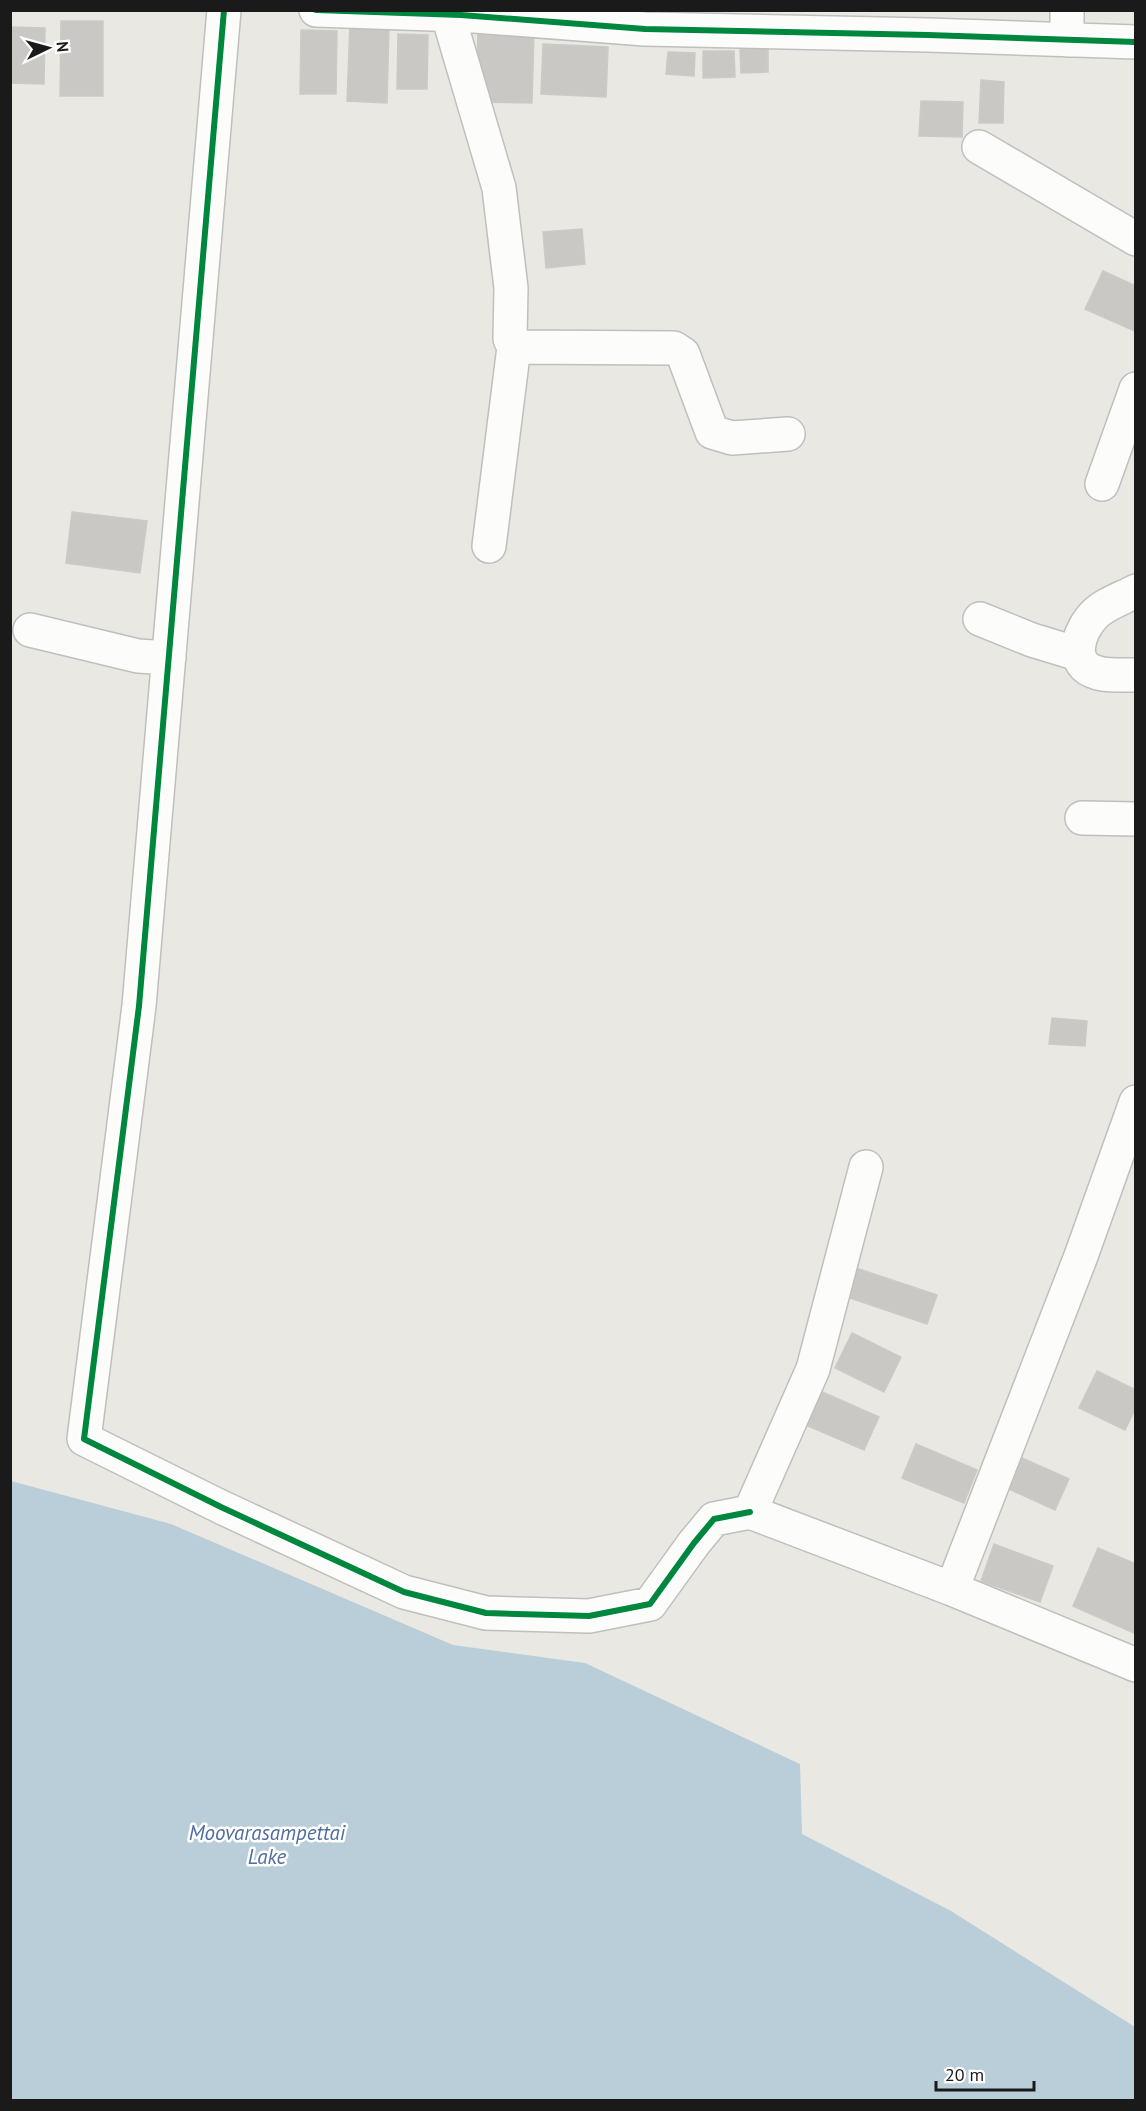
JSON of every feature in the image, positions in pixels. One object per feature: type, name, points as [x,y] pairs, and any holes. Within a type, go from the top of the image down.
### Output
[{"type":"street","points":[[224,10],[139,1006],[84,1439],[220,1508],[404,1592],[486,1613],[589,1616],[650,1604],[714,1519],[750,1512],[952,1589],[1136,1665]]},
{"type":"street","points":[[316,10],[457,14],[645,29],[845,22],[1067,25],[1136,42]]},
{"type":"street","points":[[457,14],[499,188],[511,288],[510,339],[514,347],[489,546]]},
{"type":"street","points":[[979,147],[1136,239]]},
{"type":"street","points":[[514,347],[674,348],[683,354],[712,432],[732,438],[788,434]]},
{"type":"street","points":[[1102,484],[1136,389]]},
{"type":"street","points":[[1136,591],[1096,612],[1081,631],[1078,654],[1085,667],[1099,674],[1136,675]]},
{"type":"street","points":[[980,619],[1032,640],[1078,654]]},
{"type":"street","points":[[30,630],[138,656],[169,658]]},
{"type":"street","points":[[1082,818],[1136,819]]},
{"type":"street","points":[[952,1589],[1081,1256],[1136,1102]]},
{"type":"street","points":[[750,1512],[813,1369],[866,1167]]},
{"type":"water","name":"Moovarasampettai Lake","points":[[11,1481],[171,1524],[453,1645],[585,1663],[800,1764],[802,1834],[951,1911],[1135,2027],[1135,2100],[11,2100]]},
{"type":"building","points":[[61,21],[103,21],[103,96],[60,96]]},
{"type":"building","points":[[350,24],[389,26],[387,103],[347,101]]},
{"type":"building","points":[[12,27],[45,28],[44,84],[10,83]]},
{"type":"building","points":[[301,30],[337,31],[336,94],[300,94]]},
{"type":"building","points":[[478,30],[534,31],[532,103],[476,102]]},
{"type":"building","points":[[398,34],[428,35],[427,89],[397,89]]},
{"type":"building","points":[[543,44],[608,47],[606,97],[541,94]]},
{"type":"building","points":[[768,48],[768,72],[741,73],[740,49]]},
{"type":"building","points":[[703,51],[734,51],[735,77],[703,78]]},
{"type":"building","points":[[668,52],[695,53],[694,76],[666,74]]},
{"type":"building","points":[[981,80],[1004,82],[1003,123],[979,123]]},
{"type":"building","points":[[921,101],[963,102],[962,137],[919,136]]},
{"type":"building","points":[[582,229],[585,264],[546,268],[543,232]]},
{"type":"building","points":[[1103,271],[1136,286],[1135,331],[1085,309]]},
{"type":"building","points":[[72,512],[147,521],[140,573],[66,563]]},
{"type":"building","points":[[1052,1018],[1087,1021],[1085,1046],[1049,1044]]},
{"type":"building","points":[[856,1268],[937,1295],[927,1324],[847,1297]]},
{"type":"building","points":[[852,1333],[901,1357],[884,1392],[835,1368]]},
{"type":"building","points":[[1097,1371],[1136,1390],[1136,1407],[1125,1430],[1079,1408]]},
{"type":"building","points":[[820,1391],[879,1417],[864,1450],[806,1425]]},
{"type":"building","points":[[916,1444],[977,1470],[964,1503],[902,1478]]},
{"type":"building","points":[[1022,1458],[1069,1479],[1055,1510],[1009,1489]]},
{"type":"building","points":[[994,1544],[1053,1566],[1040,1602],[981,1581]]},
{"type":"building","points":[[1098,1548],[1136,1564],[1136,1629],[1134,1633],[1073,1606]]},
{"type":"cycle path","points":[[224,10],[139,1006],[84,1439],[221,1507],[404,1592],[486,1613],[589,1616],[650,1604],[714,1519],[750,1512]]},
{"type":"cycle path","points":[[316,10],[461,15],[645,29],[1136,42]]}]
